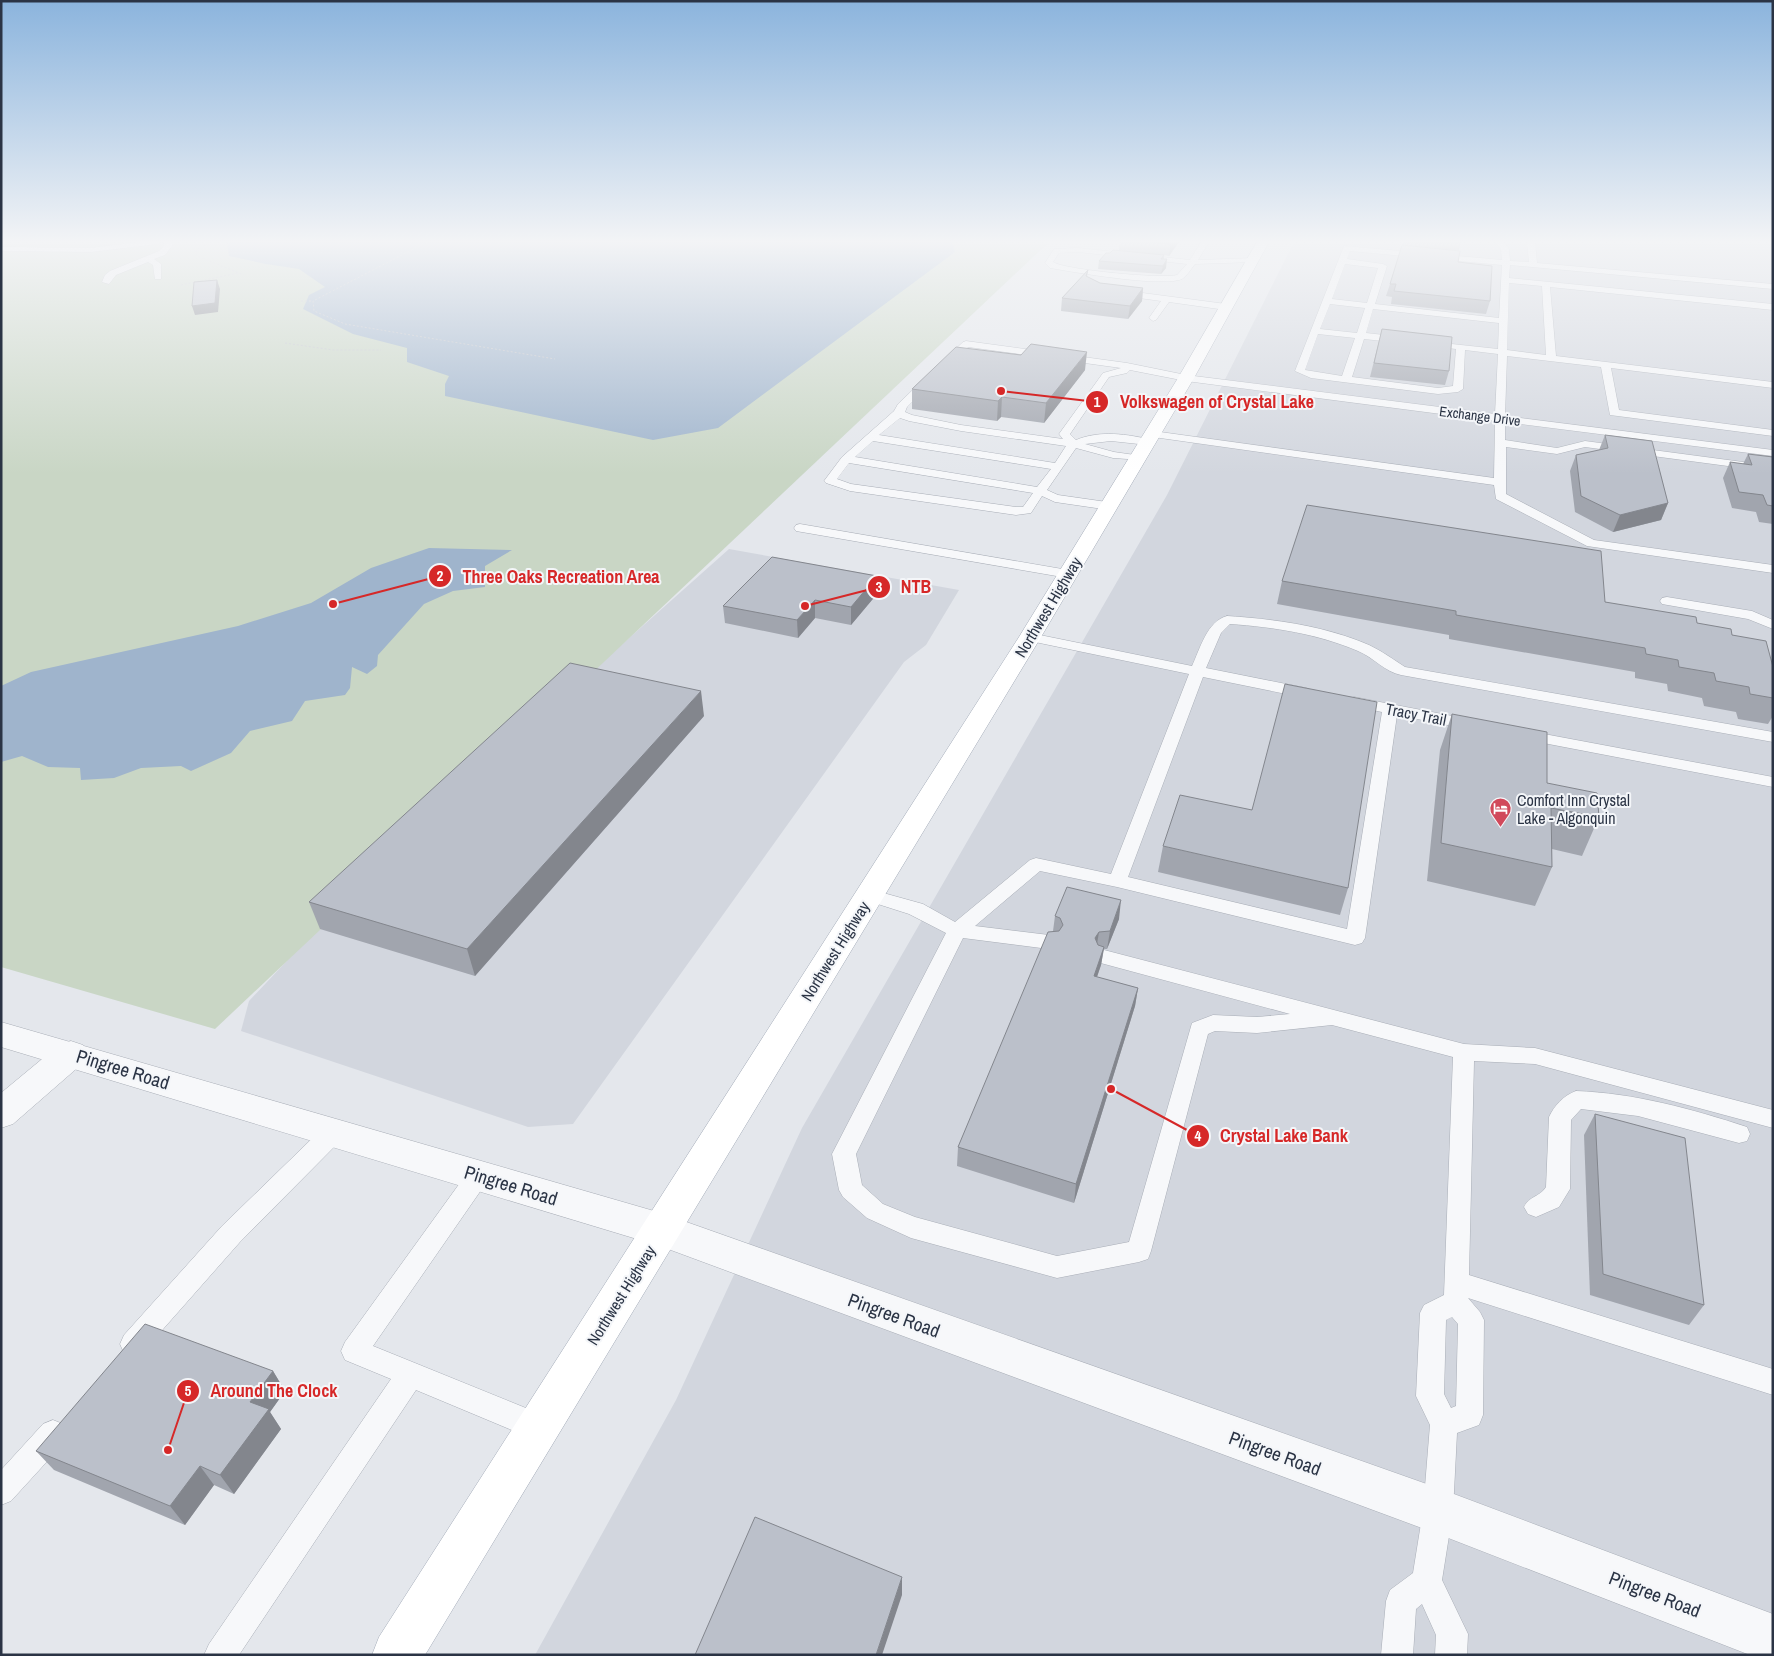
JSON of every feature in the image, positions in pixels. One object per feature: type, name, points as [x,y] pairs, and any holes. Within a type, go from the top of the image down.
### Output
[{"type":"main road","name":"Northwest Highway","points":[[397,1655],[1030,638],[1186,378],[1219,319]]},
{"type":"street","name":"Pingree Road","points":[[1,1034],[661,1230],[1438,1511],[1773,1639]]},
{"type":"street","points":[[1,1114],[71,1054]]},
{"type":"lane","points":[[1319,319],[1300,371],[1310,375],[1438,391],[1458,389],[1461,347]]},
{"type":"lane","points":[[1346,380],[1366,319]]},
{"type":"lane","points":[[1489,319],[1504,321],[1500,418],[1500,496],[1591,542],[1773,569]]},
{"type":"lane","points":[[1548,319],[1551,359]]},
{"type":"lane","points":[[1315,331],[1773,385]]},
{"type":"lane","name":"Exchange Drive","points":[[899,413],[902,406],[966,344],[1128,366],[1186,378],[1773,453]]},
{"type":"lane","points":[[1074,444],[1064,434],[1106,375],[1124,371],[1128,366]]},
{"type":"lane","points":[[1606,366],[1614,413],[1773,433]]},
{"type":"lane","points":[[1146,444],[1113,455],[1074,444],[962,428],[909,418],[899,413],[846,459],[832,474],[830,481],[850,486],[1016,511],[1027,510],[1074,444],[1086,440],[1125,438],[1146,444],[1499,482]]},
{"type":"lane","points":[[871,437],[1059,466]]},
{"type":"lane","points":[[1500,443],[1557,451],[1585,444],[1773,469]]},
{"type":"lane","points":[[846,459],[1040,491],[1055,498],[1110,506]]},
{"type":"lane","points":[[800,528],[1068,574]]},
{"type":"lane","points":[[1667,601],[1752,615],[1773,625]]},
{"type":"lane","points":[[1117,881],[1197,672],[1216,631],[1227,620],[1260,622],[1294,628],[1360,646],[1401,671],[1773,737]]},
{"type":"lane","points":[[1030,638],[1322,696]]},
{"type":"lane","name":"Tracy Trail","points":[[1342,700],[1486,728]]},
{"type":"lane","points":[[1333,1017],[1257,1025],[1213,1023],[1199,1029],[1139,1251],[1057,1267],[911,1227],[875,1211],[851,1190],[844,1154],[957,931],[1036,864],[1117,881],[1355,938],[1390,709]]},
{"type":"lane","points":[[1505,731],[1773,782]]},
{"type":"lane","points":[[869,895],[916,909],[957,931],[1049,942]]},
{"type":"lane","points":[[1104,956],[1464,1052],[1535,1056],[1773,1119]]},
{"type":"lane","points":[[1444,1424],[1469,1414],[1472,1320],[1456,1293],[1464,1052]]},
{"type":"lane","points":[[1536,1207],[1551,1200],[1558,1189],[1560,1117],[1576,1100],[1600,1100],[1635,1107],[1739,1134]]},
{"type":"lane","points":[[120,1359],[231,1234],[334,1132]]},
{"type":"lane","points":[[478,1176],[354,1351],[538,1427]]},
{"type":"lane","points":[[1456,1293],[1773,1382]]},
{"type":"lane","points":[[1450,1655],[1452,1634],[1427,1581],[1438,1511],[1444,1424],[1430,1396],[1433,1313],[1456,1293]]},
{"type":"lane","points":[[220,1655],[410,1375]]},
{"type":"lane","points":[[1,1492],[67,1418]]},
{"type":"lane","points":[[1398,1655],[1401,1602],[1427,1581]]},
{"type":"path","points":[[334,319],[345,324],[555,359]]},
{"type":"path","points":[[285,343],[319,350],[353,352],[381,350]]},
{"type":"shaded area","points":[[1255,319],[1773,319],[1773,1655],[535,1655],[676,1400],[802,1128],[1167,495]]},
{"type":"shaded area","points":[[729,549],[959,590],[926,645],[904,662],[573,1124],[528,1127],[241,1031],[249,1001],[315,931],[572,689]]},
{"type":"green space","points":[[1,319],[967,319],[215,1029],[1,967]]},
{"type":"water","points":[[324,319],[864,319],[718,428],[653,440],[445,396],[445,384],[449,376],[407,362],[407,348],[353,334]]},
{"type":"water","points":[[429,548],[512,550],[485,566],[485,587],[453,591],[424,604],[378,655],[377,666],[367,674],[352,667],[350,688],[345,695],[305,701],[292,721],[250,731],[231,753],[191,771],[181,766],[141,768],[114,778],[81,780],[80,768],[48,767],[22,756],[1,762],[1,686],[31,672],[238,626],[311,603],[371,568]]},
{"type":"building","points":[[1382,329],[1452,337],[1449,371],[1374,363]]},
{"type":"building","points":[[1031,344],[1087,352],[1046,403],[1002,397],[998,401],[912,389],[956,347],[1021,355]]},
{"type":"building","points":[[1605,435],[1652,441],[1668,503],[1620,515],[1581,496],[1576,455],[1608,448]]},
{"type":"building","points":[[1748,454],[1773,457],[1773,506],[1767,505],[1763,495],[1739,492],[1730,462],[1752,465]]},
{"type":"building","points":[[1307,505],[1601,551],[1605,602],[1696,617],[1697,623],[1731,629],[1732,635],[1766,641],[1773,667],[1773,698],[1750,694],[1749,687],[1716,681],[1714,673],[1679,667],[1678,660],[1646,654],[1645,648],[1456,615],[1456,611],[1282,581]]},
{"type":"building","points":[[772,557],[877,576],[851,607],[815,600],[797,620],[723,606]]},
{"type":"building","points":[[570,663],[701,691],[467,949],[309,902]]},
{"type":"building","points":[[1285,684],[1377,702],[1348,888],[1163,846],[1180,795],[1252,810]]},
{"type":"building","points":[[1452,714],[1547,732],[1547,783],[1597,793],[1599,817],[1551,808],[1552,867],[1441,843]]},
{"type":"building","points":[[1067,887],[1121,900],[1110,931],[1099,932],[1095,938],[1098,945],[1104,947],[1094,976],[1138,988],[1076,1184],[958,1147],[1048,932],[1059,931],[1063,925],[1060,918],[1055,916]]},
{"type":"building","points":[[1595,1114],[1685,1138],[1704,1305],[1603,1274]]},
{"type":"building","points":[[145,1324],[273,1371],[250,1402],[269,1409],[220,1475],[200,1466],[170,1506],[36,1451]]},
{"type":"building","points":[[755,1517],[902,1577],[876,1655],[695,1655]]},
{"type":"place","name":"Volkswagen of Crystal Lake","points":[[1001,391]]},
{"type":"place","name":"Three Oaks Recreation Area","points":[[333,604]]},
{"type":"place","name":"NTB","points":[[805,606]]},
{"type":"place","name":"Comfort Inn Crystal Lake - Algonquin","points":[[1501,828]]},
{"type":"place","name":"Crystal Lake Bank","points":[[1111,1089]]},
{"type":"place","name":"Around The Clock","points":[[168,1450]]}]
